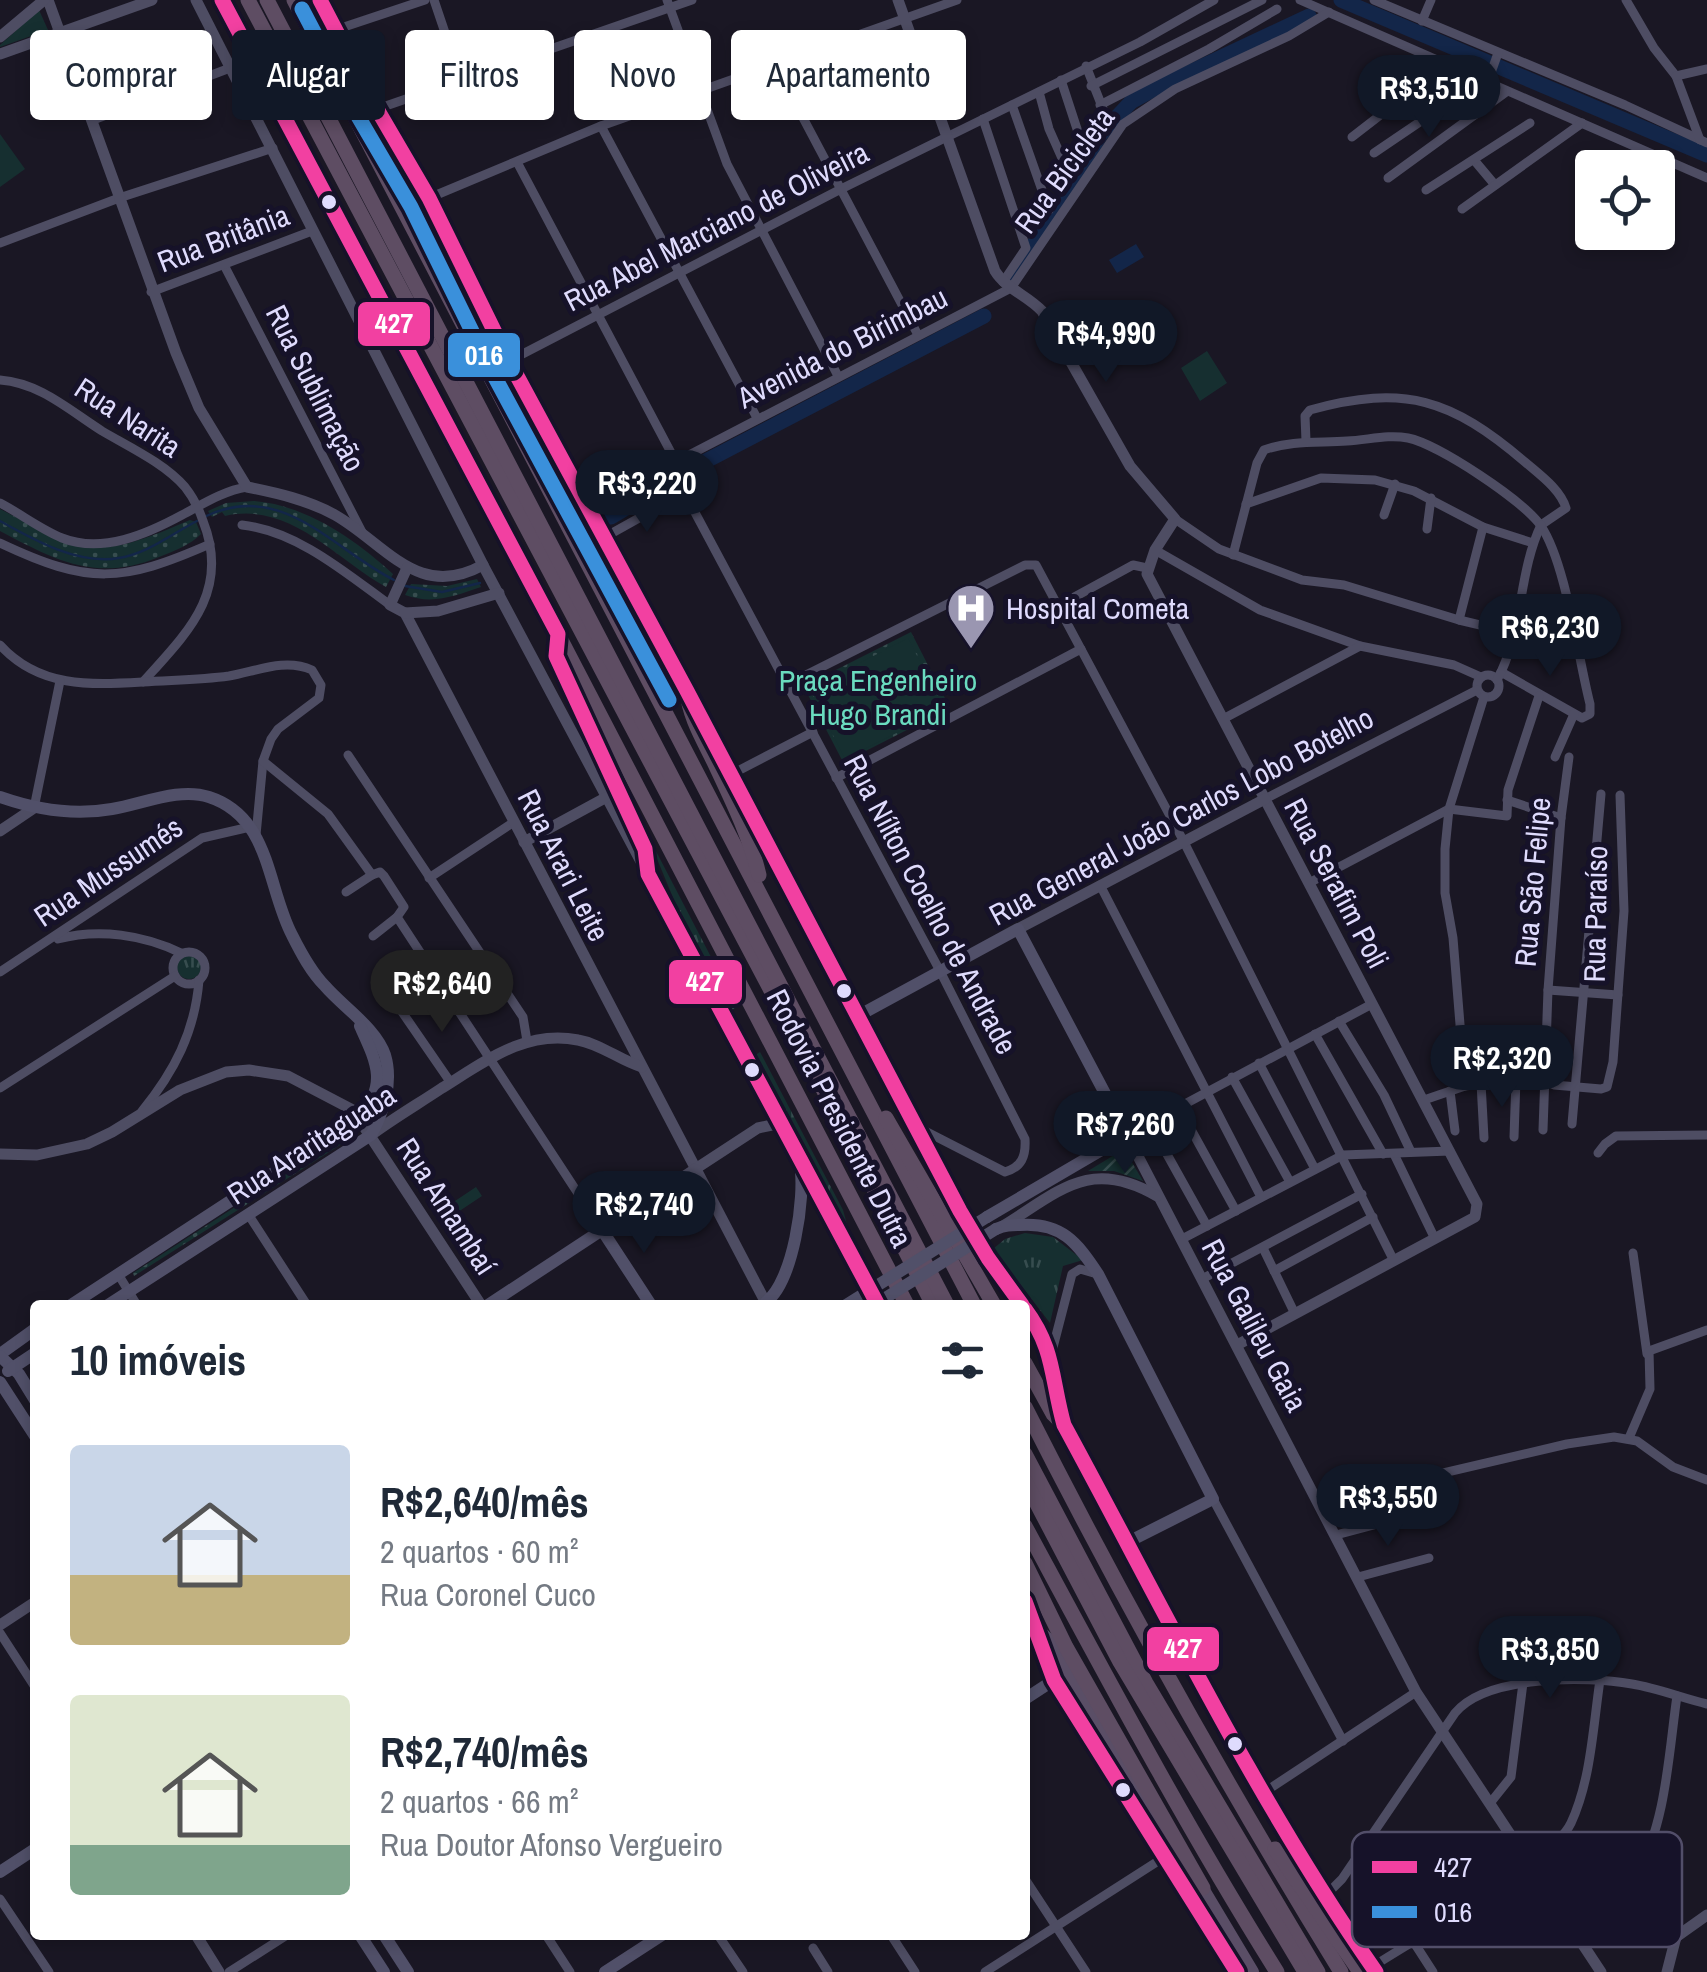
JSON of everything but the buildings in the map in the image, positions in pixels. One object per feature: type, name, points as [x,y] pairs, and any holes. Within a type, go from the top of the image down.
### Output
[{"type":"highway","name":"Rodovia Presidente Dutra","points":[[222,0],[904,1300]]},
{"type":"highway","points":[[229,0],[234,25]]},
{"type":"highway","name":"Rodovia Presidente Dutra","points":[[248,0],[930,1300]]},
{"type":"highway","name":"Rodovia Presidente Dutra","points":[[267,0],[944,1300]]},
{"type":"highway","name":"Rodovia Presidente Dutra","points":[[294,0],[971,1300]]},
{"type":"highway","points":[[558,634],[556,656],[645,849],[648,874]]},
{"type":"highway","points":[[688,691],[688,708],[754,857],[764,899]]},
{"type":"highway","points":[[864,1094],[898,1136],[991,1300]]},
{"type":"highway","points":[[1030,1371],[1053,1414],[1064,1425]]},
{"type":"highway","points":[[1030,1416],[1160,1662],[1341,1972]]},
{"type":"highway","points":[[1030,1463],[1146,1683],[1318,1972]]},
{"type":"highway","points":[[1030,1491],[1120,1662],[1305,1972]]},
{"type":"highway","points":[[1030,1535],[1126,1715],[1277,1972]]},
{"type":"highway","points":[[1030,1573],[1066,1647],[1252,1972]]},
{"type":"highway","points":[[1035,1628],[1049,1641],[1172,1847],[1203,1888]]},
{"type":"highway","points":[[1189,1781],[1195,1808],[1292,1972]]},
{"type":"highway","points":[[1253,1823],[1369,1970]]},
{"type":"main road","points":[[320,0],[335,30]]},
{"type":"main road","points":[[383,120],[429,198],[510,362],[688,691],[911,1119],[979,1243],[1022,1300]]},
{"type":"main road","points":[[0,797],[34,808],[91,812],[194,794],[217,800],[253,831],[292,936],[316,976],[380,1044],[387,1069],[385,1100],[370,1135]]},
{"type":"main road","points":[[648,874],[873,1300]]},
{"type":"main road","name":"Rua General João Carlos Lobo Botelho","points":[[856,1017],[1018,929]]},
{"type":"main road","name":"Rua Galileu Gaia","points":[[1018,929],[1126,1134]]},
{"type":"main road","points":[[353,1121],[374,1097],[377,1076],[376,1062],[357,1019]]},
{"type":"main road","name":"Rua Araritaguaba","points":[[79,1300],[353,1121]]},
{"type":"main road","points":[[854,1300],[1126,1134]]},
{"type":"main road","name":"Rua Araritaguaba","points":[[116,1300],[370,1135]]},
{"type":"main road","points":[[769,1300],[780,1286],[799,1218],[804,1187],[798,1152]]},
{"type":"main road","points":[[884,1300],[1000,1228],[1041,1224],[1064,1232],[1077,1242],[1098,1274],[1213,1498],[1126,1543]]},
{"type":"main road","points":[[492,1300],[602,1230],[648,1300]]},
{"type":"main road","points":[[1030,1312],[1051,1356],[1054,1389],[1064,1425],[1263,1793],[1352,1942]]},
{"type":"main road","points":[[30,1332],[3,1349],[30,1393]]},
{"type":"main road","points":[[30,1356],[0,1380],[30,1428]]},
{"type":"main road","points":[[1030,1614],[1054,1680],[1237,1972]]},
{"type":"main road","points":[[1030,1696],[1054,1680]]},
{"type":"main road","points":[[0,1872],[30,1851]]},
{"type":"main road","points":[[363,1940],[384,1972]]},
{"type":"main road","points":[[387,1940],[408,1972]]},
{"type":"main road","points":[[605,1972],[651,1940]]},
{"type":"main road","points":[[1355,1947],[1369,1970]]},
{"type":"street","points":[[0,36],[46,0],[60,30]]},
{"type":"street","points":[[67,30],[152,0]]},
{"type":"street","points":[[196,0],[483,565],[648,874]]},
{"type":"street","points":[[335,30],[425,0]]},
{"type":"street","points":[[434,0],[444,30]]},
{"type":"street","points":[[554,46],[669,4],[692,0]]},
{"type":"street","points":[[898,0],[995,270],[1007,285],[1030,298],[1042,311],[1130,466],[1175,519],[1233,555],[1302,580],[1349,586],[1458,620],[1577,648]]},
{"type":"street","points":[[869,30],[957,0]]},
{"type":"street","name":"Rua Abel Marciano de Oliveira","points":[[510,362],[841,188],[1140,42],[1214,0]]},
{"type":"street","points":[[1091,86],[1262,0]]},
{"type":"street","points":[[1300,0],[1707,178]]},
{"type":"street","points":[[1374,0],[1705,142]]},
{"type":"street","points":[[1422,21],[1431,0]]},
{"type":"street","points":[[1626,0],[1676,76],[1705,142]]},
{"type":"street","points":[[669,4],[678,30]]},
{"type":"street","points":[[1100,105],[1277,9]]},
{"type":"street","name":"Rua Bicicleta","points":[[1007,285],[1124,124],[1175,90],[1289,36],[1329,12]]},
{"type":"street","points":[[0,54],[30,43]]},
{"type":"street","points":[[1488,80],[1497,56]]},
{"type":"street","points":[[1352,136],[1445,65]]},
{"type":"street","points":[[1086,66],[1107,119]]},
{"type":"street","points":[[212,75],[230,68]]},
{"type":"street","points":[[1676,76],[1707,69]]},
{"type":"street","points":[[1060,80],[1078,132]]},
{"type":"street","points":[[1039,92],[1049,130],[1069,174]]},
{"type":"street","points":[[1388,178],[1506,92]]},
{"type":"street","points":[[1374,153],[1461,94]]},
{"type":"street","points":[[1012,106],[1049,210]]},
{"type":"street","points":[[983,119],[1026,248],[1007,285]]},
{"type":"street","points":[[1426,119],[1442,139]]},
{"type":"street","points":[[93,120],[151,292],[199,408],[247,486]]},
{"type":"street","points":[[429,198],[619,120]]},
{"type":"street","points":[[710,120],[760,231],[838,376]]},
{"type":"street","points":[[805,120],[918,336]]},
{"type":"street","points":[[1426,190],[1530,123]]},
{"type":"street","points":[[1462,208],[1582,123]]},
{"type":"street","points":[[602,126],[757,418]]},
{"type":"street","points":[[0,242],[119,198],[274,148]]},
{"type":"street","points":[[1474,160],[1495,184]]},
{"type":"street","points":[[517,162],[676,462]]},
{"type":"street","name":"Rua Britânia","points":[[151,292],[312,231]]},
{"type":"street","name":"Rua Sublimação","points":[[224,265],[364,534]]},
{"type":"street","name":"Avenida do Birimbau","points":[[589,507],[918,336],[1007,285]]},
{"type":"street","name":"Rua Narita","points":[[0,380],[37,388],[133,449],[178,480],[198,510],[210,539],[212,582],[204,605],[182,639],[143,682]]},
{"type":"street","points":[[1306,442],[1305,416],[1310,410],[1390,396],[1430,402],[1503,444],[1548,481],[1564,502],[1566,508],[1541,525],[1533,543],[1497,692],[1481,693]]},
{"type":"street","points":[[1233,555],[1262,451],[1306,442],[1392,436],[1416,440],[1468,468],[1541,525],[1556,566],[1591,710],[1588,717],[1578,716],[1499,676],[1482,678]]},
{"type":"street","points":[[1246,504],[1330,477],[1394,484],[1431,498],[1483,528],[1533,543]]},
{"type":"street","points":[[1384,516],[1394,484]]},
{"type":"street","points":[[0,504],[61,538],[97,544],[118,542],[247,486],[316,506],[364,534],[405,572],[444,578],[483,565]]},
{"type":"street","points":[[1427,529],[1431,498]]},
{"type":"street","name":"Rua Nílton Coelho de Andrade","points":[[605,536],[673,499],[691,505],[940,970],[1026,1139],[1025,1155],[1018,1166],[1005,1172],[925,1131],[911,1119]]},
{"type":"street","points":[[1058,606],[1133,565],[1147,568],[1175,519]]},
{"type":"street","points":[[242,524],[269,530],[322,557],[405,613],[438,611],[499,593]]},
{"type":"street","points":[[1458,620],[1483,528]]},
{"type":"street","points":[[0,543],[60,569],[98,575],[157,567],[210,539]]},
{"type":"street","points":[[1155,550],[1249,605],[1360,646],[1454,665],[1472,670],[1482,678]]},
{"type":"street","points":[[788,684],[1028,563],[1036,565],[1184,842],[1394,1261]]},
{"type":"street","name":"Rua Serafim Poli","points":[[1147,568],[1477,1204],[1474,1218],[1436,1238]]},
{"type":"street","points":[[390,605],[405,572]]},
{"type":"street","name":"Rua Arari Leite","points":[[405,613],[765,1300]]},
{"type":"street","points":[[0,645],[25,668],[60,681],[200,680],[287,664],[312,670],[321,686],[319,698],[274,734],[263,761],[253,831]]},
{"type":"street","points":[[1223,718],[1360,646]]},
{"type":"street","points":[[836,778],[1081,650]]},
{"type":"street","points":[[1466,1086],[1454,938],[1445,891],[1449,810],[1482,678]]},
{"type":"street","points":[[0,828],[34,808],[60,681]]},
{"type":"street","name":"Rua General João Carlos Lobo Botelho","points":[[1018,929],[1265,799],[1481,693]]},
{"type":"street","points":[[1309,883],[1449,810],[1507,816],[1507,800],[1539,696]]},
{"type":"street","points":[[1556,756],[1578,716]]},
{"type":"street","points":[[730,774],[812,732]]},
{"type":"street","points":[[348,754],[523,1016],[527,1041]]},
{"type":"street","name":"Rua São Felipe","points":[[1543,1130],[1548,990],[1569,757]]},
{"type":"street","points":[[263,761],[328,814],[372,875]]},
{"type":"street","points":[[1572,1124],[1600,794]]},
{"type":"street","name":"Rua Paraíso","points":[[1576,1086],[1601,1089],[1608,1085],[1613,1062],[1624,911],[1620,795]]},
{"type":"street","points":[[524,842],[605,798]]},
{"type":"street","points":[[1507,800],[1561,818]]},
{"type":"street","points":[[0,828],[16,802]]},
{"type":"street","points":[[429,878],[514,822]]},
{"type":"street","name":"Rua Mussumés","points":[[0,972],[74,930],[202,838],[253,831]]},
{"type":"street","points":[[346,892],[380,872],[404,907],[398,917],[373,936]]},
{"type":"street","points":[[1100,885],[1261,1198]]},
{"type":"street","points":[[398,917],[602,1230],[758,1128],[772,1125],[785,1129]]},
{"type":"street","points":[[74,930],[153,940],[181,954]]},
{"type":"street","points":[[191,952],[203,961],[204,972],[198,980],[188,984],[175,976],[174,961],[181,954],[191,952]]},
{"type":"street","points":[[0,1088],[175,976]]},
{"type":"street","points":[[140,1113],[167,1079],[181,1052],[195,1011],[198,980]]},
{"type":"street","points":[[1548,990],[1618,995]]},
{"type":"street","points":[[1126,1134],[1372,1004]]},
{"type":"street","points":[[400,1010],[452,1082]]},
{"type":"street","points":[[1339,1021],[1384,1095],[1411,1152]]},
{"type":"street","points":[[1237,1345],[1436,1238],[1314,1034]]},
{"type":"street","name":"Rua Araritaguaba","points":[[370,1135],[490,1057],[527,1041],[565,1038],[605,1048],[642,1067]]},
{"type":"street","name":"Rua Araritaguaba","points":[[605,1048],[629,1042]]},
{"type":"street","points":[[1259,1063],[1315,1169]]},
{"type":"street","name":"Rua Amambaí","points":[[0,1154],[26,1156],[71,1150],[112,1132],[180,1090],[238,1070],[288,1076],[338,1100],[353,1121],[370,1135],[481,1300]]},
{"type":"street","points":[[1232,1077],[1290,1182]]},
{"type":"street","points":[[1424,1100],[1466,1086],[1516,1079],[1538,1078],[1576,1086]]},
{"type":"street","points":[[1514,1138],[1516,1079]]},
{"type":"street","points":[[1481,1083],[1484,1138]]},
{"type":"street","points":[[1450,1091],[1455,1131]]},
{"type":"street","points":[[1178,1106],[1236,1211]]},
{"type":"street","points":[[1149,1122],[1207,1226]]},
{"type":"street","name":"Rua Galileu Gaia","points":[[1126,1134],[1416,1692],[1510,1832]]},
{"type":"street","points":[[1598,1154],[1616,1136],[1707,1135]]},
{"type":"street","points":[[1182,1239],[1342,1155],[1450,1150]]},
{"type":"street","points":[[1000,1228],[1066,1187],[1098,1177],[1132,1182],[1160,1198]]},
{"type":"street","points":[[1202,1279],[1362,1194]]},
{"type":"street","points":[[248,1214],[304,1300]]},
{"type":"street","points":[[1274,1272],[1372,1216]]},
{"type":"street","points":[[1262,1248],[1294,1314]]},
{"type":"street","points":[[1629,1438],[1650,1389],[1633,1254]]},
{"type":"street","points":[[1051,1356],[1072,1274],[1080,1268],[1098,1274]]},
{"type":"street","points":[[118,1274],[134,1300]]},
{"type":"street","points":[[1648,1354],[1653,1348],[1707,1330]]},
{"type":"street","points":[[1319,1502],[1567,1444],[1629,1438],[1673,1468],[1707,1480]]},
{"type":"street","points":[[1213,1498],[1343,1741]]},
{"type":"street","points":[[1336,1535],[1412,1515]]},
{"type":"street","points":[[1358,1577],[1429,1558]]},
{"type":"street","points":[[0,1625],[30,1605]]},
{"type":"street","points":[[0,1633],[30,1679]]},
{"type":"street","points":[[1566,1832],[1582,1796],[1600,1680]]},
{"type":"street","points":[[1374,1832],[1464,1703],[1474,1696],[1524,1683],[1600,1680],[1636,1684],[1707,1704]]},
{"type":"street","points":[[1491,1802],[1511,1777],[1524,1683]]},
{"type":"street","points":[[1263,1793],[1416,1692]]},
{"type":"street","points":[[1654,1832],[1678,1696]]},
{"type":"street","points":[[985,1972],[1166,1856]]},
{"type":"street","points":[[1324,1897],[1352,1864]]},
{"type":"street","points":[[1030,1887],[1086,1972]]},
{"type":"street","points":[[0,1899],[49,1972]]},
{"type":"street","points":[[1682,1932],[1707,1915]]},
{"type":"street","points":[[199,1940],[219,1972]]},
{"type":"street","points":[[230,1972],[279,1940]]},
{"type":"street","points":[[549,1940],[570,1972]]},
{"type":"street","points":[[721,1940],[742,1972]]},
{"type":"street","points":[[894,1940],[915,1972]]},
{"type":"street","points":[[1369,1970],[1404,1947]]},
{"type":"street","points":[[1417,1947],[1433,1972]]},
{"type":"street","name":"Rua Galileu Gaia","points":[[1585,1947],[1601,1972]]},
{"type":"street","points":[[1667,1972],[1673,1947]]},
{"type":"street","points":[[813,1948],[828,1972]]},
{"type":"green space","points":[[39,10],[48,30],[30,30],[30,36],[0,45]]},
{"type":"green space","points":[[0,134],[25,169],[0,187]]},
{"type":"green space","points":[[1207,351],[1227,383],[1200,401],[1181,368]]},
{"type":"green space","points":[[254,501],[292,509],[346,537],[393,574],[386,587],[291,524],[248,514],[225,516],[222,512],[212,517],[208,511],[226,503]]},
{"type":"green space","points":[[0,509],[54,536],[94,547],[134,542],[190,520],[196,522],[201,534],[176,550],[136,565],[96,568],[58,559],[0,531]]},
{"type":"green space","points":[[477,579],[481,587],[452,596],[425,599],[405,595],[411,584],[447,586]]},
{"type":"green space","name":"Praça Engenheiro Hugo Brandi","points":[[911,632],[950,708],[842,760],[806,685]]},
{"type":"green space","name":"Praça Engenheiro Hugo Brandi","points":[[908,638],[944,709],[845,759],[810,689]]},
{"type":"green space","points":[[646,832],[737,1007],[730,1011],[681,917]]},
{"type":"green space","points":[[189,955],[198,958],[198,976],[189,979],[180,976],[177,967],[180,958]]},
{"type":"green space","points":[[760,1052],[843,1210],[851,1239],[754,1056]]},
{"type":"green space","points":[[348,1134],[351,1138],[134,1276],[133,1273]]},
{"type":"green space","points":[[1124,1149],[1143,1181],[1114,1171],[1088,1171]]},
{"type":"green space","points":[[476,1187],[482,1196],[452,1216],[446,1207]]},
{"type":"green space","points":[[1025,1233],[1053,1237],[1083,1260],[1063,1266],[1050,1323],[993,1249],[1005,1239]]},
{"type":"water","points":[[1136,244],[1144,257],[1117,273],[1109,260]]},
{"type":"waterway","points":[[1341,0],[1707,155]]},
{"type":"waterway","points":[[1015,275],[1101,134],[1131,102],[1309,16]]},
{"type":"waterway","points":[[611,517],[704,462],[984,316]]},
{"type":"waterway","points":[[204,517],[232,508],[258,506],[282,512],[394,580]]},
{"type":"waterway","points":[[0,521],[57,549],[104,559],[140,552],[197,521]]},
{"type":"waterway","points":[[405,586],[442,592],[480,583]]},
{"type":"transit line","name":"427","points":[[222,0],[558,634],[556,656],[645,849],[648,874],[875,1300]]},
{"type":"transit line","name":"427","points":[[320,0],[429,198],[509,361],[960,1211],[1018,1300]]},
{"type":"transit line","name":"016","points":[[302,9],[411,207],[491,370],[669,700]]},
{"type":"transit line","name":"427","points":[[1030,1316],[1047,1351],[1064,1425],[1251,1772],[1352,1937]]},
{"type":"transit line","name":"427","points":[[1030,1615],[1054,1680],[1237,1972]]},
{"type":"transit line","name":"427","points":[[1359,1947],[1376,1972]]},
{"type":"place","name":"Hospital Cometa","points":[[971,650]]}]
